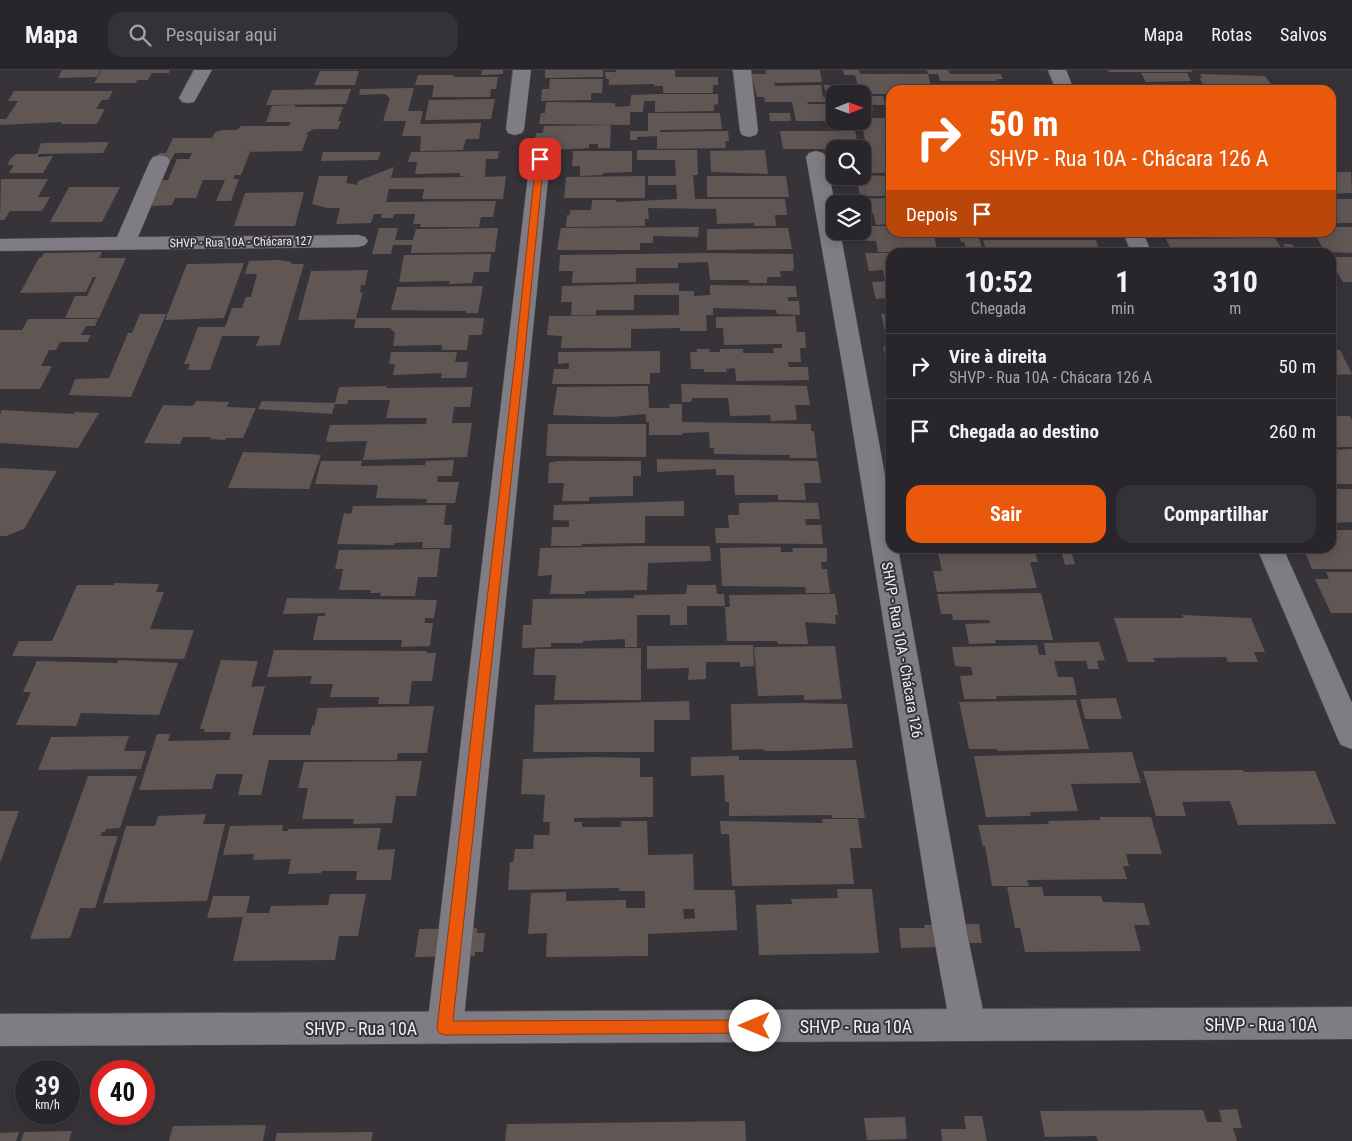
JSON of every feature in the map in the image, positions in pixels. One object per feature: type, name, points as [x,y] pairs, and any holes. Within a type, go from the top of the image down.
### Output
[{"type":"street","points":[[188,98],[203,70]]},
{"type":"street","points":[[514,129],[522,70]]},
{"type":"street","points":[[742,70],[749,131]]},
{"type":"street","points":[[1056,70],[1063,85]]},
{"type":"street","name":"SHVP - Rua 10A - Chácara 126","points":[[816,157],[859,395],[951,938],[968,1025]]},
{"type":"street","points":[[445,1028],[520,360],[540,159]]},
{"type":"street","points":[[125,243],[160,161]]},
{"type":"street","name":"SHVP - Rua 10A - Chácara 127","points":[[2,248],[125,243],[358,241]]},
{"type":"street","points":[[1272,553],[1352,737]]},
{"type":"street","name":"SHVP - Rua 10A","points":[[0,1030],[1352,1024]]},
{"type":"building","points":[[62,70],[101,70],[97,77],[58,78]]},
{"type":"building","points":[[102,70],[170,70],[169,73],[152,73],[148,80],[137,80],[136,83],[94,83]]},
{"type":"building","points":[[482,70],[503,70],[503,74],[481,75]]},
{"type":"building","points":[[545,70],[603,70],[603,77],[545,78]]},
{"type":"building","points":[[616,70],[675,70],[675,77],[718,77],[718,85],[713,85],[713,93],[663,93],[663,86],[654,86],[654,84],[609,85],[609,79],[606,79],[605,72],[616,72]]},
{"type":"building","points":[[766,70],[820,70],[822,82],[774,83],[775,86],[821,85],[826,102],[807,102],[808,104],[826,104],[826,121],[796,121],[792,102],[765,102],[764,97],[757,97],[751,74],[766,74]]},
{"type":"building","points":[[843,70],[859,70],[860,74],[928,74],[931,85],[886,85],[886,94],[871,94],[871,85],[858,85],[855,75],[844,75]]},
{"type":"building","points":[[927,70],[948,70],[950,74],[1001,74],[1003,79],[997,79],[997,81],[940,81],[938,74],[928,74]]},
{"type":"building","points":[[1108,70],[1191,70],[1192,72],[1109,72]]},
{"type":"building","points":[[320,71],[359,71],[355,85],[314,85]]},
{"type":"building","points":[[1141,73],[1187,73],[1191,81],[1146,82]]},
{"type":"building","points":[[1200,74],[1265,76],[1271,85],[1204,85],[1199,78],[1202,78]]},
{"type":"building","points":[[418,75],[498,77],[496,89],[491,89],[490,97],[432,97],[434,85],[415,85]]},
{"type":"building","points":[[550,79],[603,79],[602,93],[591,93],[591,100],[541,101],[542,89],[549,89]]},
{"type":"building","points":[[414,88],[408,111],[423,111],[420,124],[481,123],[479,139],[466,139],[463,150],[420,151],[421,136],[402,136],[406,121],[383,121],[390,98],[385,94],[359,95],[360,89]]},
{"type":"building","points":[[351,89],[346,104],[266,105],[272,90]]},
{"type":"building","points":[[14,91],[113,91],[108,100],[102,100],[96,109],[105,109],[97,124],[61,124],[62,122],[0,125],[0,119],[6,119],[18,101],[8,101]]},
{"type":"building","points":[[718,94],[718,104],[714,105],[714,111],[655,112],[655,101],[644,101],[643,112],[630,112],[630,125],[539,124],[541,113],[545,113],[546,102],[615,103],[615,107],[630,106],[631,95]]},
{"type":"building","points":[[871,96],[883,96],[885,105],[872,105],[873,111],[871,111]]},
{"type":"building","points":[[495,99],[491,119],[425,120],[429,100]]},
{"type":"building","points":[[295,105],[295,107],[343,107],[338,121],[341,121],[338,129],[314,129],[305,134],[308,134],[302,151],[241,152],[250,152],[241,175],[235,175],[233,179],[239,179],[231,201],[216,201],[225,180],[203,180],[196,198],[175,198],[172,205],[150,206],[163,180],[168,180],[177,159],[189,159],[192,153],[175,153],[171,160],[156,160],[159,153],[166,153],[173,138],[212,138],[215,132],[237,130],[241,126],[289,126],[291,122],[266,122],[272,106]]},
{"type":"building","points":[[648,113],[720,113],[722,129],[660,130],[660,132],[728,131],[729,141],[725,141],[726,148],[657,149],[657,136],[637,137],[637,140],[630,140],[630,131],[648,131]]},
{"type":"building","points":[[769,113],[790,113],[791,121],[770,121]]},
{"type":"building","points":[[871,118],[886,118],[886,173],[871,173],[871,140],[865,140],[863,130],[871,130]]},
{"type":"building","points":[[611,125],[610,148],[598,148],[598,144],[589,144],[589,148],[533,151],[536,133],[543,133],[544,126]]},
{"type":"building","points":[[855,130],[857,140],[826,140],[826,149],[783,149],[780,131]]},
{"type":"building","points":[[109,142],[103,153],[39,154],[38,157],[53,156],[43,173],[9,173],[14,165],[7,165],[11,158],[16,154],[37,154],[41,143]]},
{"type":"building","points":[[637,150],[697,150],[698,175],[693,175],[695,199],[785,199],[787,215],[775,215],[776,226],[754,226],[754,223],[717,224],[716,209],[648,208],[649,219],[645,219],[645,226],[566,227],[567,215],[570,215],[570,210],[591,210],[592,200],[616,200],[616,202],[677,199],[676,185],[648,185],[648,176],[676,176],[675,160],[637,160]]},
{"type":"building","points":[[765,150],[768,174],[711,172],[710,151]]},
{"type":"building","points":[[499,151],[498,159],[486,159],[485,177],[506,176],[503,199],[422,199],[424,189],[389,189],[386,202],[496,201],[493,217],[481,217],[479,227],[420,227],[421,224],[413,224],[415,214],[394,214],[393,218],[381,218],[382,214],[374,214],[371,223],[336,224],[340,208],[327,208],[312,204],[319,176],[348,176],[346,183],[357,185],[358,181],[394,167],[391,178],[467,177],[460,176],[460,173],[415,174],[417,162],[408,162],[411,152]]},
{"type":"building","points":[[573,151],[632,151],[632,172],[580,176],[580,166],[572,166]]},
{"type":"building","points":[[323,152],[381,152],[378,160],[321,161]]},
{"type":"building","points":[[1336,172],[1351,172],[1352,193],[1336,194]]},
{"type":"building","points":[[871,175],[886,176],[886,196],[860,195],[858,185],[871,185]]},
{"type":"building","points":[[645,176],[645,198],[564,198],[566,177]]},
{"type":"building","points":[[707,176],[786,176],[789,197],[707,197]]},
{"type":"building","points":[[1,179],[48,179],[38,197],[50,197],[42,211],[10,211],[4,220],[0,220]]},
{"type":"building","points":[[69,187],[120,187],[102,222],[50,222]]},
{"type":"building","points":[[304,192],[295,226],[234,226],[245,193]]},
{"type":"building","points":[[886,198],[886,224],[876,225],[873,213],[871,213],[871,199]]},
{"type":"building","points":[[1336,199],[1352,199],[1352,223],[1336,223]]},
{"type":"building","points":[[871,226],[886,226],[886,237],[934,237],[937,248],[886,248],[886,252],[878,252],[876,241],[865,241],[871,240]]},
{"type":"building","points":[[699,227],[698,237],[653,236],[653,243],[640,243],[640,250],[557,250],[561,228]]},
{"type":"building","points":[[1336,227],[1352,227],[1352,253],[1336,252],[1336,248],[1323,248],[1317,238],[1279,237],[1336,237]]},
{"type":"building","points":[[379,228],[398,228],[395,240],[413,240],[416,229],[498,228],[495,252],[411,253],[412,245],[393,245],[391,254],[372,254]]},
{"type":"building","points":[[788,228],[792,249],[707,250],[707,229]]},
{"type":"building","points":[[960,237],[979,237],[982,248],[966,248],[964,242],[961,242]]},
{"type":"building","points":[[1275,238],[1281,248],[1170,248],[1166,239]]},
{"type":"building","points":[[983,240],[1096,240],[1099,248],[986,248]]},
{"type":"building","points":[[1283,244],[1292,244],[1294,248],[1286,248]]},
{"type":"building","points":[[102,252],[99,258],[126,258],[99,318],[65,318],[75,296],[87,296],[96,277],[93,277],[86,292],[20,293],[39,258],[44,253]]},
{"type":"building","points":[[865,253],[886,253],[886,280],[883,270],[869,271]]},
{"type":"building","points":[[491,254],[489,272],[474,272],[472,283],[449,284],[450,281],[399,282],[404,255]]},
{"type":"building","points":[[793,254],[794,266],[793,271],[780,271],[781,277],[767,277],[767,283],[749,283],[749,280],[710,280],[708,262],[678,263],[678,268],[636,268],[636,282],[572,283],[573,271],[559,271],[560,255]]},
{"type":"building","points":[[1336,257],[1352,257],[1352,282],[1343,282],[1336,270]]},
{"type":"building","points":[[278,260],[292,262],[291,264],[304,264],[280,345],[256,346],[260,336],[222,336],[210,370],[188,370],[190,364],[184,364],[198,327],[225,327],[232,308],[242,308],[246,297],[251,297],[257,274],[245,274],[249,261]]},
{"type":"building","points":[[244,263],[224,318],[165,320],[187,264]]},
{"type":"building","points":[[368,270],[365,285],[361,285],[360,293],[363,292],[356,318],[484,318],[482,335],[469,335],[467,350],[442,350],[442,345],[393,346],[395,333],[390,328],[354,328],[356,319],[298,320],[311,271]]},
{"type":"building","points":[[886,281],[886,298],[876,299],[872,282]]},
{"type":"building","points":[[679,283],[679,291],[694,291],[694,296],[710,295],[710,285],[796,286],[797,297],[788,297],[788,301],[799,301],[800,315],[777,314],[776,310],[713,308],[713,315],[706,315],[707,331],[680,331],[680,328],[631,329],[631,348],[561,348],[562,336],[547,335],[549,316],[679,315],[679,295],[634,295],[634,310],[596,310],[596,315],[571,315],[572,302],[561,302],[562,286]]},
{"type":"building","points":[[483,286],[478,313],[466,313],[466,311],[391,310],[397,287]]},
{"type":"building","points":[[140,314],[166,314],[131,397],[69,395],[75,379],[109,378],[128,333],[132,333]]},
{"type":"building","points":[[881,314],[886,314],[885,331]]},
{"type":"building","points":[[795,316],[797,332],[805,332],[806,348],[800,348],[801,362],[788,362],[789,367],[808,367],[809,380],[736,381],[735,368],[726,369],[727,372],[704,372],[704,369],[691,369],[690,352],[697,352],[697,349],[710,349],[709,352],[720,352],[720,349],[743,349],[743,353],[774,353],[773,348],[782,348],[782,344],[724,345],[723,328],[716,328],[716,317]]},
{"type":"building","points":[[28,319],[98,319],[95,326],[86,326],[81,335],[91,335],[87,342],[60,342],[56,350],[49,350],[41,366],[52,366],[40,389],[0,389],[0,330],[22,330]]},
{"type":"building","points":[[883,347],[886,347],[886,359]]},
{"type":"building","points":[[1336,350],[1340,350],[1352,374],[1336,375]]},
{"type":"building","points":[[660,351],[660,373],[650,373],[650,384],[552,384],[554,369],[569,369],[569,363],[558,364],[558,352]]},
{"type":"building","points":[[391,352],[457,352],[455,362],[468,362],[466,378],[441,378],[442,373],[393,375],[395,364],[389,364]]},
{"type":"building","points":[[681,384],[807,386],[810,405],[795,405],[797,420],[771,421],[770,415],[730,416],[728,398],[692,398],[691,402],[682,402]]},
{"type":"building","points":[[387,386],[386,388],[473,387],[470,407],[454,407],[452,423],[472,423],[467,457],[363,460],[367,441],[328,442],[326,440],[330,425],[426,424],[427,418],[386,418],[390,400],[348,400],[347,404],[335,404],[332,414],[258,409],[262,401],[335,403],[339,387]]},
{"type":"building","points":[[648,386],[649,408],[670,408],[669,404],[682,404],[682,422],[811,424],[811,431],[814,431],[817,458],[790,458],[790,455],[714,454],[714,448],[710,448],[709,432],[683,433],[682,435],[649,435],[649,422],[646,422],[646,414],[612,417],[553,415],[557,387]]},
{"type":"building","points":[[196,401],[229,402],[227,407],[256,408],[243,438],[226,438],[225,440],[210,439],[211,437],[183,437],[180,444],[144,443],[163,405],[193,406]]},
{"type":"building","points":[[2,410],[74,414],[75,412],[99,413],[78,448],[0,443],[0,414]]},
{"type":"building","points":[[1336,416],[1350,416],[1352,420],[1352,447],[1336,447]]},
{"type":"building","points":[[548,424],[646,424],[646,457],[546,456]]},
{"type":"building","points":[[1352,449],[1352,484],[1336,484],[1336,450]]},
{"type":"building","points":[[243,452],[321,455],[309,489],[228,488]]},
{"type":"building","points":[[657,459],[818,461],[821,483],[804,483],[806,500],[778,500],[778,495],[735,495],[734,475],[716,475],[716,469],[657,472]]},
{"type":"building","points":[[454,460],[452,476],[438,476],[437,482],[459,482],[455,503],[426,503],[427,499],[376,498],[378,485],[315,484],[321,461],[362,461],[361,466],[425,465],[426,461]]},
{"type":"building","points":[[558,461],[641,461],[641,476],[633,476],[633,496],[589,497],[589,501],[562,501],[564,483],[548,483],[549,463]]},
{"type":"building","points":[[0,468],[57,471],[24,529],[6,536],[0,536]]},
{"type":"building","points":[[1336,489],[1352,489],[1352,522],[1336,523]]},
{"type":"building","points":[[684,501],[684,516],[645,516],[645,543],[551,546],[552,527],[569,527],[569,521],[578,521],[553,520],[554,505]]},
{"type":"building","points":[[739,503],[818,503],[820,519],[805,519],[806,525],[821,525],[823,544],[716,543],[715,528],[729,528],[728,515],[739,515]]},
{"type":"building","points":[[446,505],[444,525],[452,525],[450,548],[422,548],[423,542],[395,543],[394,545],[337,544],[344,513],[351,514],[353,506]]},
{"type":"building","points":[[1336,530],[1352,530],[1352,569],[1312,569],[1305,553],[1336,553]]},
{"type":"building","points":[[710,546],[711,561],[648,563],[647,590],[585,591],[585,594],[550,594],[552,575],[538,576],[540,548]]},
{"type":"building","points":[[781,547],[781,552],[793,552],[792,548],[827,548],[827,562],[821,562],[822,569],[827,569],[830,593],[806,593],[805,587],[722,586],[720,548]]},
{"type":"building","points":[[440,549],[437,577],[418,577],[415,596],[380,596],[381,593],[370,593],[371,590],[339,590],[343,569],[335,569],[339,550]]},
{"type":"building","points":[[938,553],[1035,553],[1038,562],[1030,562],[1037,588],[937,592],[933,571],[942,571]]},
{"type":"building","points":[[1062,553],[1072,553],[1075,564],[1065,565]]},
{"type":"building","points":[[1326,572],[1352,572],[1352,613],[1331,613],[1315,579],[1329,579]]},
{"type":"building","points":[[115,583],[159,584],[156,592],[164,592],[150,629],[194,630],[184,659],[12,656],[19,641],[52,641],[77,585],[114,585]]},
{"type":"building","points":[[687,585],[716,585],[717,594],[724,594],[725,606],[687,606],[687,625],[670,625],[670,615],[637,615],[637,647],[625,647],[625,639],[583,641],[583,643],[551,643],[551,647],[522,648],[523,625],[531,625],[533,599],[634,598],[634,595],[686,594]]},
{"type":"building","points":[[1041,593],[1053,640],[995,640],[996,643],[969,644],[965,624],[990,623],[989,620],[953,620],[952,614],[941,614],[937,594]]},
{"type":"building","points":[[835,594],[838,615],[835,615],[836,624],[805,622],[808,644],[778,644],[775,641],[727,641],[725,607],[730,607],[729,595]]},
{"type":"building","points":[[287,598],[437,600],[434,618],[425,618],[425,623],[433,623],[430,646],[401,647],[402,640],[313,640],[318,616],[325,616],[325,613],[283,614]]},
{"type":"building","points":[[1182,615],[1251,618],[1265,652],[1254,652],[1258,662],[1228,662],[1226,657],[1153,658],[1155,662],[1128,662],[1114,618],[1184,618]]},
{"type":"building","points":[[1099,642],[1105,660],[1097,661],[1099,669],[1088,669],[1086,661],[1054,661],[1058,677],[1073,677],[1077,695],[996,696],[997,699],[964,699],[960,676],[973,675],[971,667],[955,666],[952,647],[1037,645],[1039,655],[1046,655],[1044,643]]},
{"type":"building","points":[[753,645],[754,666],[740,667],[740,662],[706,662],[706,679],[688,680],[689,668],[647,669],[647,646]]},
{"type":"building","points":[[835,646],[842,699],[804,700],[804,695],[758,696],[754,647]]},
{"type":"building","points":[[641,648],[641,700],[554,700],[556,675],[533,675],[535,649]]},
{"type":"building","points":[[274,650],[427,651],[427,653],[436,653],[432,681],[412,681],[409,704],[378,704],[379,697],[330,697],[333,684],[310,684],[312,676],[267,677]]},
{"type":"building","points":[[119,660],[178,663],[159,715],[81,713],[76,726],[16,725],[31,692],[23,692],[37,661],[117,663]]},
{"type":"building","points":[[221,660],[258,661],[251,687],[265,686],[252,735],[310,735],[318,708],[434,706],[427,753],[398,753],[397,760],[269,760],[261,795],[238,795],[243,774],[216,774],[212,789],[139,790],[157,734],[170,734],[168,741],[229,740],[231,732],[204,732],[205,729],[200,729]]},
{"type":"building","points":[[1116,698],[1122,719],[1085,719],[1080,699]]},
{"type":"building","points":[[1076,700],[1089,749],[997,751],[997,749],[969,749],[959,702]]},
{"type":"building","points":[[689,701],[690,720],[654,720],[654,752],[533,752],[535,705]]},
{"type":"building","points":[[731,704],[847,704],[853,748],[782,751],[764,751],[763,749],[732,750]]},
{"type":"building","points":[[129,736],[124,751],[146,751],[141,769],[38,770],[51,737]]},
{"type":"building","points":[[1132,752],[1141,783],[1071,784],[1078,811],[1030,812],[1031,816],[986,817],[974,756]]},
{"type":"building","points":[[739,756],[739,760],[856,760],[865,818],[832,818],[831,815],[729,816],[729,802],[725,802],[724,775],[691,776],[691,757]]},
{"type":"building","points":[[640,758],[640,777],[653,777],[653,817],[574,818],[574,822],[582,822],[582,827],[621,827],[621,821],[647,821],[648,855],[693,854],[694,890],[735,890],[737,930],[648,934],[648,956],[546,957],[547,933],[528,934],[531,893],[566,892],[566,901],[626,900],[626,908],[645,908],[645,891],[619,891],[619,888],[508,890],[510,862],[513,862],[515,849],[533,849],[534,835],[549,835],[550,822],[543,822],[545,795],[521,794],[523,759]],"holes":[[[683,909],[694,909],[695,918],[684,919]]]},
{"type":"building","points":[[422,761],[416,796],[396,796],[392,823],[353,824],[354,819],[302,819],[308,788],[298,788],[304,762]]},
{"type":"building","points":[[1243,770],[1244,772],[1315,771],[1336,824],[1238,825],[1230,801],[1182,802],[1186,816],[1156,816],[1143,771]]},
{"type":"building","points":[[88,776],[137,776],[120,828],[106,829],[100,836],[118,836],[95,908],[80,908],[70,938],[30,939]]},
{"type":"building","points":[[0,811],[19,811],[0,863]]},
{"type":"building","points":[[206,814],[203,824],[225,824],[207,901],[103,903],[126,826],[155,826],[158,816]]},
{"type":"building","points":[[1100,817],[1151,817],[1162,854],[1126,854],[1129,866],[1123,866],[1127,879],[1027,880],[1029,886],[992,886],[985,846],[983,846],[978,825],[1049,824],[1048,821],[1100,820]]},
{"type":"building","points":[[822,819],[858,819],[862,848],[850,848],[854,884],[732,886],[729,834],[721,834],[720,821],[823,823]]},
{"type":"building","points":[[283,825],[282,831],[288,831],[288,829],[381,828],[377,850],[395,849],[391,880],[356,880],[357,871],[322,871],[321,873],[288,874],[291,859],[253,860],[254,854],[223,855],[230,826]]},
{"type":"building","points":[[1007,887],[1042,887],[1044,896],[1101,896],[1103,902],[1144,903],[1150,925],[1134,925],[1141,951],[1025,952],[1020,928],[1015,928]]},
{"type":"building","points":[[837,889],[872,889],[879,953],[759,955],[756,905],[792,904],[791,899],[838,898]]},
{"type":"building","points":[[330,894],[366,894],[358,936],[339,936],[335,960],[233,961],[243,917],[207,918],[213,896],[250,896],[246,913],[269,913],[271,906],[328,905]]},
{"type":"building","points":[[979,924],[982,943],[938,943],[939,947],[901,948],[899,928],[925,928],[924,925]]},
{"type":"building","points":[[477,928],[477,933],[485,933],[483,952],[475,952],[475,956],[415,957],[419,929]]},
{"type":"building","points":[[1237,1109],[1242,1128],[1233,1128],[1237,1141],[1098,1141],[1096,1136],[1045,1137],[1040,1111],[1203,1110],[1207,1122],[1222,1122],[1219,1110]]},
{"type":"building","points":[[964,1116],[982,1116],[987,1141],[942,1141],[941,1129],[966,1129]]},
{"type":"building","points":[[905,1117],[907,1139],[867,1140],[864,1118]]},
{"type":"building","points":[[745,1121],[746,1141],[505,1141],[507,1124]]},
{"type":"building","points":[[266,1125],[263,1141],[169,1141],[173,1126]]},
{"type":"building","points":[[72,1131],[69,1141],[21,1141],[24,1132]]},
{"type":"building","points":[[19,1132],[16,1141],[0,1141],[0,1133]]},
{"type":"building","points":[[373,1132],[371,1141],[275,1141],[277,1133]]},
{"type":"route","points":[[540,159],[520,360],[445,1028],[755,1026]]}]
